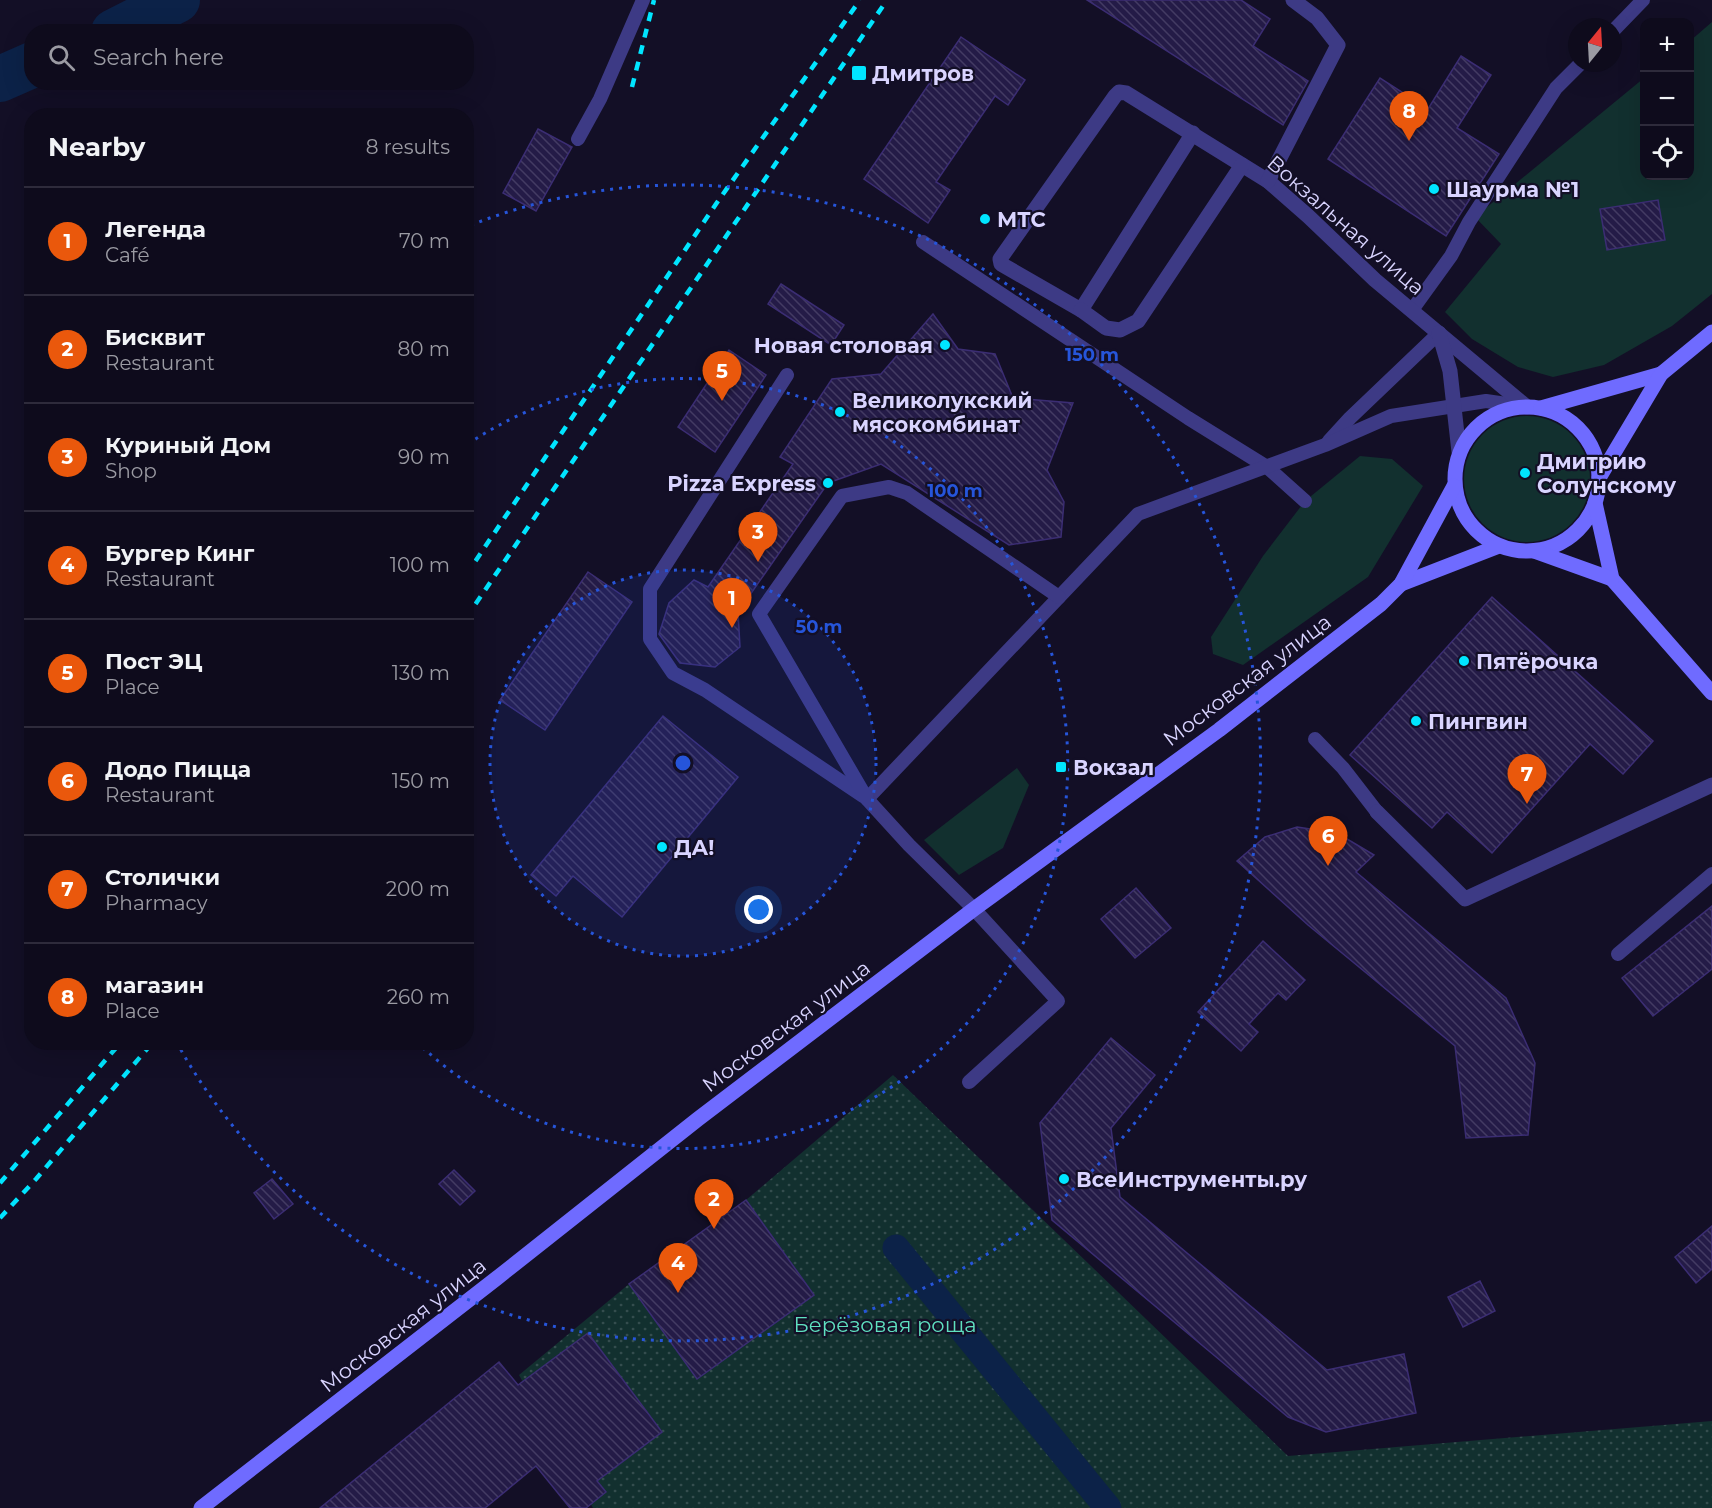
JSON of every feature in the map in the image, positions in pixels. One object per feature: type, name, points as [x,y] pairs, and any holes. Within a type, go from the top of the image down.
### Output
[{"type":"main road","name":"Московская улица","points":[[1599,478],[1661,374],[1712,332]]},
{"type":"main road","name":"Московская улица","points":[[201,1508],[698,1119],[974,909],[1219,730],[1381,604],[1401,584],[1454,486],[1459,452],[1470,434],[1485,419],[1502,411],[1534,407],[1661,374]]},
{"type":"main road","name":"Московская улица","points":[[1454,486],[1466,519],[1481,535],[1499,546],[1534,551],[1556,546],[1572,536],[1585,522],[1595,503],[1599,478],[1596,456],[1588,440],[1572,422],[1534,407]]},
{"type":"main road","points":[[1595,503],[1612,579],[1712,693]]},
{"type":"main road","name":"Московская улица","points":[[1401,584],[1499,546]]},
{"type":"main road","points":[[1534,551],[1612,579]]},
{"type":"street","points":[[1268,181],[1338,45],[1317,18],[1293,0]]},
{"type":"street","name":"Вокзальная улица","points":[[1081,310],[1001,264],[1000,259],[1119,92],[1126,93],[1268,181],[1375,280],[1534,407]]},
{"type":"street","points":[[1192,133],[1081,310],[1106,328],[1120,330],[1138,321],[1242,165]]},
{"type":"street","points":[[1439,333],[1450,371],[1459,452]]},
{"type":"street","points":[[1377,812],[1465,899],[1712,785]]},
{"type":"lane","points":[[578,139],[600,99],[643,0]]},
{"type":"lane","points":[[1622,21],[1643,0]]},
{"type":"lane","points":[[1412,310],[1451,256],[1470,222],[1556,88],[1572,72]]},
{"type":"lane","points":[[923,242],[1188,418],[1267,466],[1305,501]]},
{"type":"lane","points":[[1325,445],[1439,333]]},
{"type":"lane","points":[[787,375],[650,589],[650,639],[673,673],[705,690],[867,799]]},
{"type":"lane","points":[[867,799],[1138,514],[1325,445],[1391,416],[1486,402],[1534,407]]},
{"type":"lane","points":[[969,1082],[1058,1001],[974,909],[909,845],[867,799],[759,614],[842,496],[889,487],[907,493],[1059,597]]},
{"type":"lane","points":[[1315,739],[1343,768],[1377,812]]},
{"type":"lane","points":[[1618,954],[1712,874]]},
{"type":"green space","points":[[1712,22],[1712,294],[1672,326],[1604,365],[1553,377],[1518,367],[1472,339],[1445,312],[1501,244],[1475,217],[1640,81],[1640,180],[1694,180],[1694,38]]},
{"type":"green space","points":[[1527,416],[1551,420],[1572,434],[1586,455],[1590,479],[1586,503],[1572,524],[1551,538],[1527,542],[1503,538],[1482,524],[1468,503],[1464,479],[1468,455],[1482,434],[1503,420]]},
{"type":"green space","points":[[1360,456],[1392,459],[1423,486],[1368,577],[1243,665],[1213,654],[1211,637],[1263,556],[1305,501]]},
{"type":"green space","points":[[1017,768],[1029,785],[1003,848],[959,875],[924,840]]},
{"type":"green space","name":"Берёзовая роща","points":[[893,1075],[1288,1456],[1712,1421],[1712,1508],[593,1508],[519,1375],[629,1284],[746,1200]]},
{"type":"building","points":[[1087,0],[1241,0],[1270,19],[1253,46],[1308,81],[1283,125]]},
{"type":"building","name":"Дмитров","points":[[961,37],[1025,80],[1008,105],[995,96],[936,182],[950,190],[928,223],[864,179]]},
{"type":"building","points":[[1461,56],[1491,75],[1457,128],[1499,154],[1446,236],[1328,159],[1380,78],[1428,109]]},
{"type":"building","points":[[538,129],[572,147],[536,211],[503,193]]},
{"type":"building","points":[[1658,200],[1665,240],[1607,250],[1600,209]]},
{"type":"building","points":[[781,284],[844,325],[831,345],[768,304]]},
{"type":"building","points":[[933,314],[958,349],[995,354],[1013,398],[1073,403],[1047,470],[1064,502],[1061,537],[1009,545],[881,464],[828,483],[738,612],[740,647],[715,667],[680,663],[659,634],[669,603],[694,580],[708,587],[793,464],[780,457],[832,379],[881,374]]},
{"type":"building","points":[[729,350],[766,375],[715,452],[678,427]]},
{"type":"building","points":[[588,572],[632,602],[545,730],[500,700]]},
{"type":"building","points":[[1492,597],[1653,741],[1623,774],[1590,744],[1492,853],[1447,812],[1432,828],[1350,755]]},
{"type":"building","points":[[663,716],[738,777],[622,917],[573,876],[556,896],[531,875]]},
{"type":"building","points":[[1297,827],[1337,833],[1374,855],[1356,872],[1506,998],[1535,1063],[1528,1135],[1466,1138],[1455,1046],[1308,925],[1237,861],[1265,837]]},
{"type":"building","points":[[1136,888],[1171,928],[1135,958],[1101,919]]},
{"type":"building","points":[[1712,906],[1712,969],[1653,1016],[1622,978]]},
{"type":"building","points":[[1263,941],[1305,980],[1286,1000],[1278,993],[1249,1024],[1258,1032],[1241,1051],[1198,1012]]},
{"type":"building","points":[[1111,1038],[1155,1075],[1111,1128],[1120,1197],[1327,1370],[1404,1354],[1416,1413],[1326,1432],[1288,1417],[1052,1220],[1040,1123]]},
{"type":"building","points":[[454,1170],[475,1191],[460,1205],[439,1184]]},
{"type":"building","points":[[272,1179],[293,1204],[274,1219],[254,1193]]},
{"type":"building","points":[[746,1200],[814,1295],[697,1379],[629,1284]]},
{"type":"building","points":[[1712,1226],[1712,1269],[1696,1283],[1675,1257]]},
{"type":"building","points":[[1480,1281],[1495,1311],[1463,1327],[1448,1297]]},
{"type":"building","points":[[588,1333],[662,1432],[597,1481],[606,1492],[586,1508],[570,1508],[536,1466],[485,1508],[320,1508],[499,1362],[518,1385]]},
{"type":"waterway","points":[[130,24],[177,0]]},
{"type":"waterway","points":[[0,79],[24,68]]},
{"type":"waterway","points":[[896,1248],[1108,1508]]},
{"type":"railway","points":[[632,87],[654,0]]},
{"type":"railway","points":[[474,563],[716,204],[860,0]]},
{"type":"railway","points":[[474,606],[887,0]]},
{"type":"railway","points":[[0,1183],[114,1050]]},
{"type":"railway","points":[[0,1218],[146,1050]]},
{"type":"place","name":"Дмитров","points":[[859,73]]},
{"type":"place","name":"магазин","points":[[1409,141]]},
{"type":"place","name":"Шаурма №1","points":[[1434,189]]},
{"type":"place","name":"МТС","points":[[985,219]]},
{"type":"place","name":"Новая столовая","points":[[945,345]]},
{"type":"place","name":"Пост ЭЦ","points":[[722,401]]},
{"type":"place","name":"Великолукский мясокомбинат","points":[[840,412]]},
{"type":"place","name":"Дмитрию Солунскому","points":[[1525,473]]},
{"type":"place","name":"Pizza Express","points":[[828,483]]},
{"type":"place","name":"Куриный Дом","points":[[758,562]]},
{"type":"place","name":"Легенда","points":[[732,628]]},
{"type":"place","name":"Пятёрочка","points":[[1464,661]]},
{"type":"place","name":"Пингвин","points":[[1416,721]]},
{"type":"place","name":"Вокзал","points":[[1061,767]]},
{"type":"place","name":"Столички","points":[[1527,804]]},
{"type":"place","name":"ДА!","points":[[662,847]]},
{"type":"place","name":"Додо Пицца","points":[[1328,866]]},
{"type":"place","name":"ВсеИнструменты.ру","points":[[1064,1179]]},
{"type":"place","name":"Бисквит","points":[[714,1229]]},
{"type":"place","name":"Бургер Кинг","points":[[678,1293]]}]
